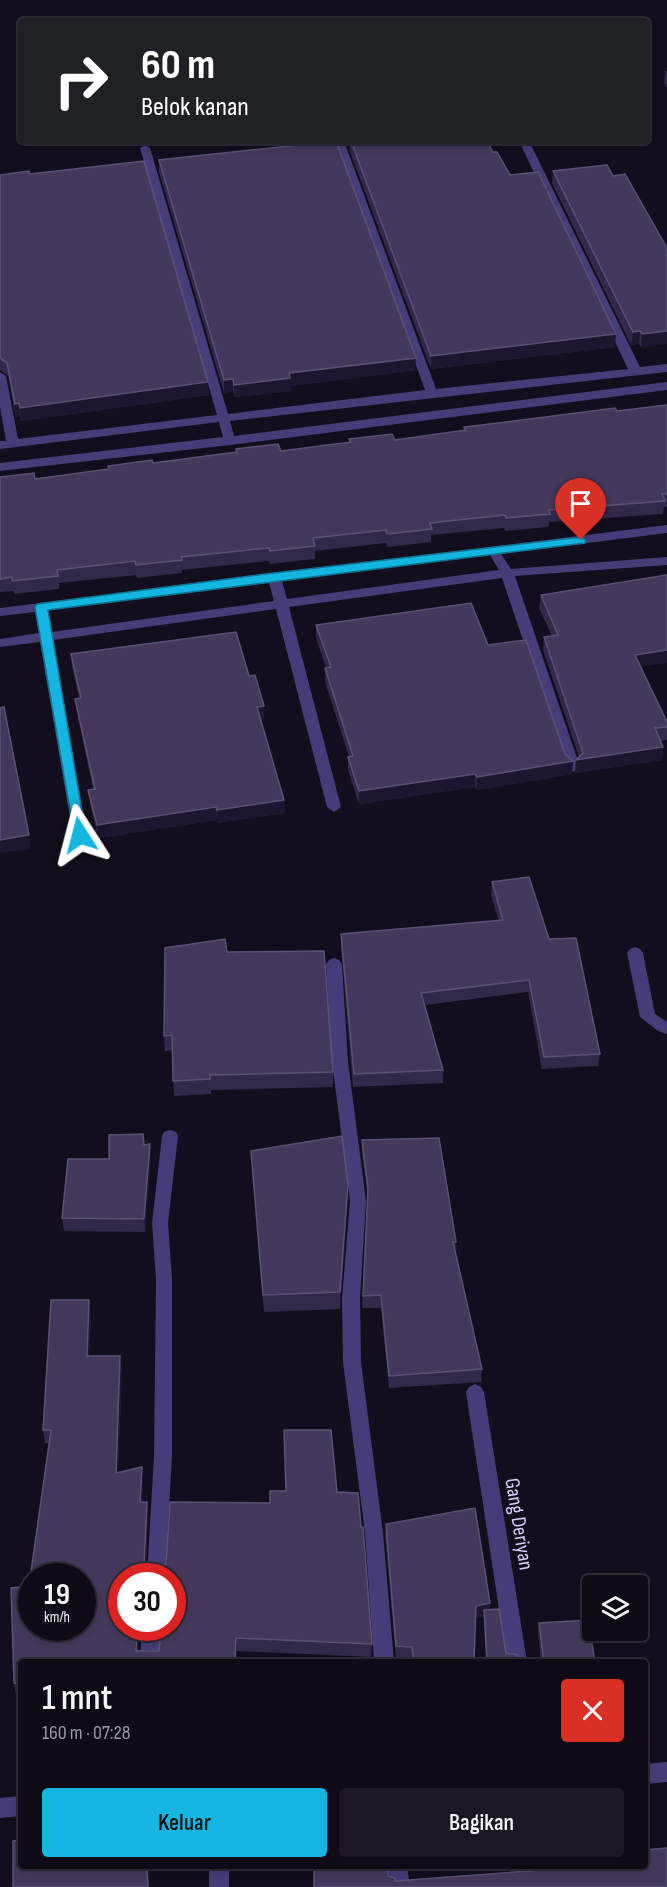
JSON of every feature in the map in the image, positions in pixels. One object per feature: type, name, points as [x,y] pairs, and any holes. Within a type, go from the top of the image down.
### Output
[{"type":"street","points":[[340,144],[432,393]]},
{"type":"street","points":[[525,144],[636,372]]},
{"type":"street","points":[[145,148],[230,441]]},
{"type":"street","points":[[0,376],[6,445],[432,393],[667,368]]},
{"type":"street","points":[[0,467],[230,441],[442,412],[667,386]]},
{"type":"street","points":[[0,612],[274,576],[494,552],[667,529]]},
{"type":"street","points":[[494,552],[507,573],[573,767]]},
{"type":"street","points":[[0,643],[282,606],[507,573],[667,561]]},
{"type":"street","points":[[274,576],[334,807]]},
{"type":"street","points":[[41,607],[80,835]]},
{"type":"street","points":[[635,953],[648,1017],[663,1028],[667,1028]]},
{"type":"street","points":[[334,964],[340,1062],[358,1201],[351,1299],[352,1362],[374,1533],[384,1659]]},
{"type":"street","points":[[157,1563],[164,1444],[164,1280],[160,1223],[170,1136]]},
{"type":"street","name":"Gang Deriyan","points":[[475,1392],[518,1659]]},
{"type":"street","points":[[149,1659],[151,1641]]},
{"type":"street","points":[[648,1774],[667,1773]]},
{"type":"street","points":[[0,1808],[18,1806]]},
{"type":"street","points":[[219,1869],[219,1887]]},
{"type":"street","points":[[397,1869],[400,1887]]},
{"type":"building","points":[[308,144],[337,144],[416,358],[289,373],[290,378],[234,385],[233,379],[224,380],[159,160]]},
{"type":"building","points":[[352,144],[489,144],[493,152],[497,152],[510,175],[538,172],[616,334],[431,356]]},
{"type":"building","points":[[144,161],[208,382],[20,408],[19,403],[15,404],[7,363],[0,358],[0,175],[29,171],[30,174]]},
{"type":"building","points":[[607,165],[613,176],[625,174],[667,248],[667,331],[642,334],[640,331],[633,332],[553,171]]},
{"type":"building","points":[[667,405],[667,494],[662,494],[665,501],[548,510],[550,514],[506,518],[505,515],[430,523],[432,529],[387,534],[386,530],[313,538],[315,546],[181,557],[182,560],[136,565],[135,561],[57,570],[58,576],[12,581],[12,577],[0,579],[0,477],[34,473],[35,479],[109,469],[108,466],[152,460],[153,463],[278,444],[281,451],[392,434],[395,440],[466,430],[464,427],[615,408],[617,411]]},
{"type":"building","points":[[667,575],[667,650],[635,655],[667,722],[667,727],[655,728],[663,747],[576,760],[583,753],[544,637],[558,635],[541,595]]},
{"type":"building","points":[[471,603],[488,645],[526,640],[565,754],[573,761],[477,777],[475,774],[359,791],[348,757],[353,756],[325,668],[331,667],[316,625]]},
{"type":"building","points":[[236,632],[249,676],[255,675],[264,706],[257,707],[284,800],[217,810],[216,807],[97,825],[88,790],[95,789],[75,699],[81,698],[71,654]]},
{"type":"building","points":[[4,707],[29,835],[0,840],[0,708]]},
{"type":"building","points":[[529,877],[549,939],[576,938],[600,1054],[544,1057],[529,980],[421,993],[443,1070],[354,1074],[341,934],[503,920],[492,882]]},
{"type":"building","points":[[225,939],[227,952],[324,951],[333,1072],[210,1075],[210,1079],[173,1081],[172,1035],[164,1036],[165,948]]},
{"type":"building","points":[[143,1134],[144,1145],[150,1144],[144,1219],[62,1218],[68,1159],[109,1159],[109,1135]]},
{"type":"building","points":[[342,1136],[348,1184],[340,1292],[263,1295],[251,1151]]},
{"type":"building","points":[[439,1138],[456,1242],[453,1242],[482,1369],[389,1376],[381,1295],[363,1296],[368,1188],[362,1140]]},
{"type":"building","points":[[51,1300],[89,1300],[87,1356],[120,1356],[116,1473],[142,1467],[140,1502],[147,1502],[144,1563],[108,1563],[108,1641],[137,1641],[136,1651],[159,1651],[160,1641],[186,1641],[186,1563],[166,1563],[170,1502],[270,1503],[270,1491],[286,1491],[284,1430],[331,1430],[337,1492],[358,1493],[361,1527],[363,1527],[372,1644],[236,1638],[235,1659],[18,1659],[18,1683],[14,1683],[11,1588],[18,1587],[18,1641],[96,1641],[96,1563],[32,1563],[51,1430],[43,1430]]},
{"type":"building","points":[[475,1508],[490,1603],[476,1606],[474,1659],[414,1659],[412,1647],[396,1646],[386,1524]]},
{"type":"building","points":[[499,1609],[506,1653],[518,1655],[519,1659],[487,1659],[484,1610]]},
{"type":"building","points":[[582,1620],[582,1641],[592,1641],[594,1659],[544,1659],[539,1623]]},
{"type":"building","points":[[18,1840],[18,1869],[147,1869],[148,1887],[13,1887],[13,1841]]},
{"type":"building","points":[[667,1848],[667,1887],[314,1887],[314,1869],[387,1869],[388,1876],[395,1878],[395,1881],[556,1869],[648,1869],[648,1850]]},
{"type":"route","points":[[80,835],[41,607],[274,576],[581,540]]}]
